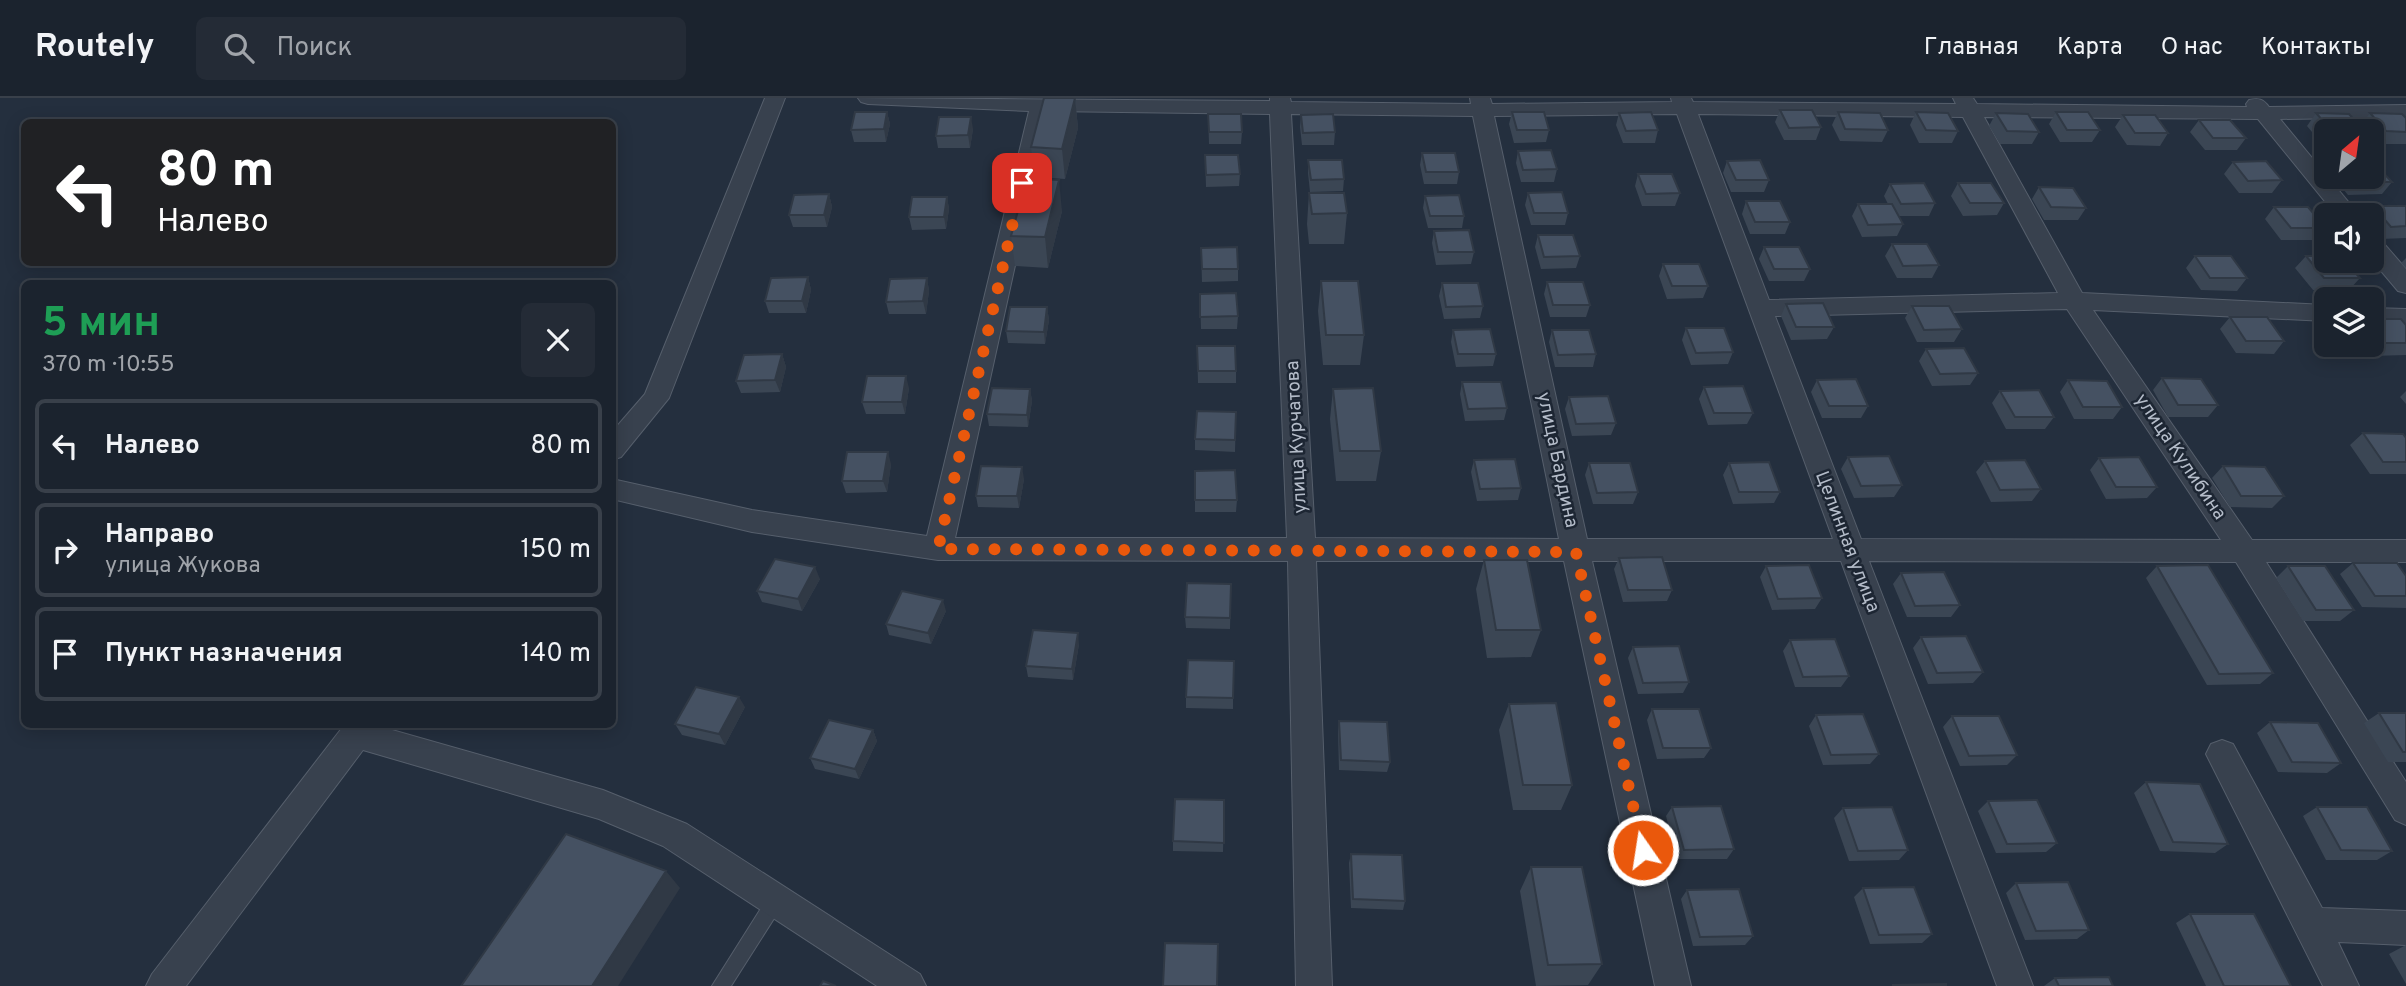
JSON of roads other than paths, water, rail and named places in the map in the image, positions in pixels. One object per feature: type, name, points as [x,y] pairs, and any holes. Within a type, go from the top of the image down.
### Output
[{"type":"street","points":[[616,445],[656,398],[775,98]]},
{"type":"street","points":[[868,98],[1041,102],[2257,105],[2406,111]]},
{"type":"street","points":[[938,549],[1041,102]]},
{"type":"street","name":"улица Курчатова","points":[[1280,102],[1302,551],[1314,986]]},
{"type":"street","name":"Целинная улица","points":[[1683,103],[2015,986]]},
{"type":"street","name":"улица Бардина","points":[[1481,104],[1576,552],[1673,986]]},
{"type":"street","name":"улица Кулибина","points":[[1967,105],[2074,301],[2244,551],[2406,810]]},
{"type":"street","points":[[2257,105],[2338,203]]},
{"type":"street","points":[[2384,259],[2406,285]]},
{"type":"street","points":[[1759,308],[2074,301],[2314,312]]},
{"type":"street","points":[[2384,316],[2406,317]]},
{"type":"street","points":[[616,490],[752,521],[938,549],[1576,552],[2406,551]]},
{"type":"street","points":[[164,986],[359,729],[603,805],[675,835],[908,986]]},
{"type":"street","points":[[2222,754],[2312,924],[2341,986]]},
{"type":"street","points":[[2312,924],[2406,928]]},
{"type":"lane","points":[[721,986],[776,900]]}]
